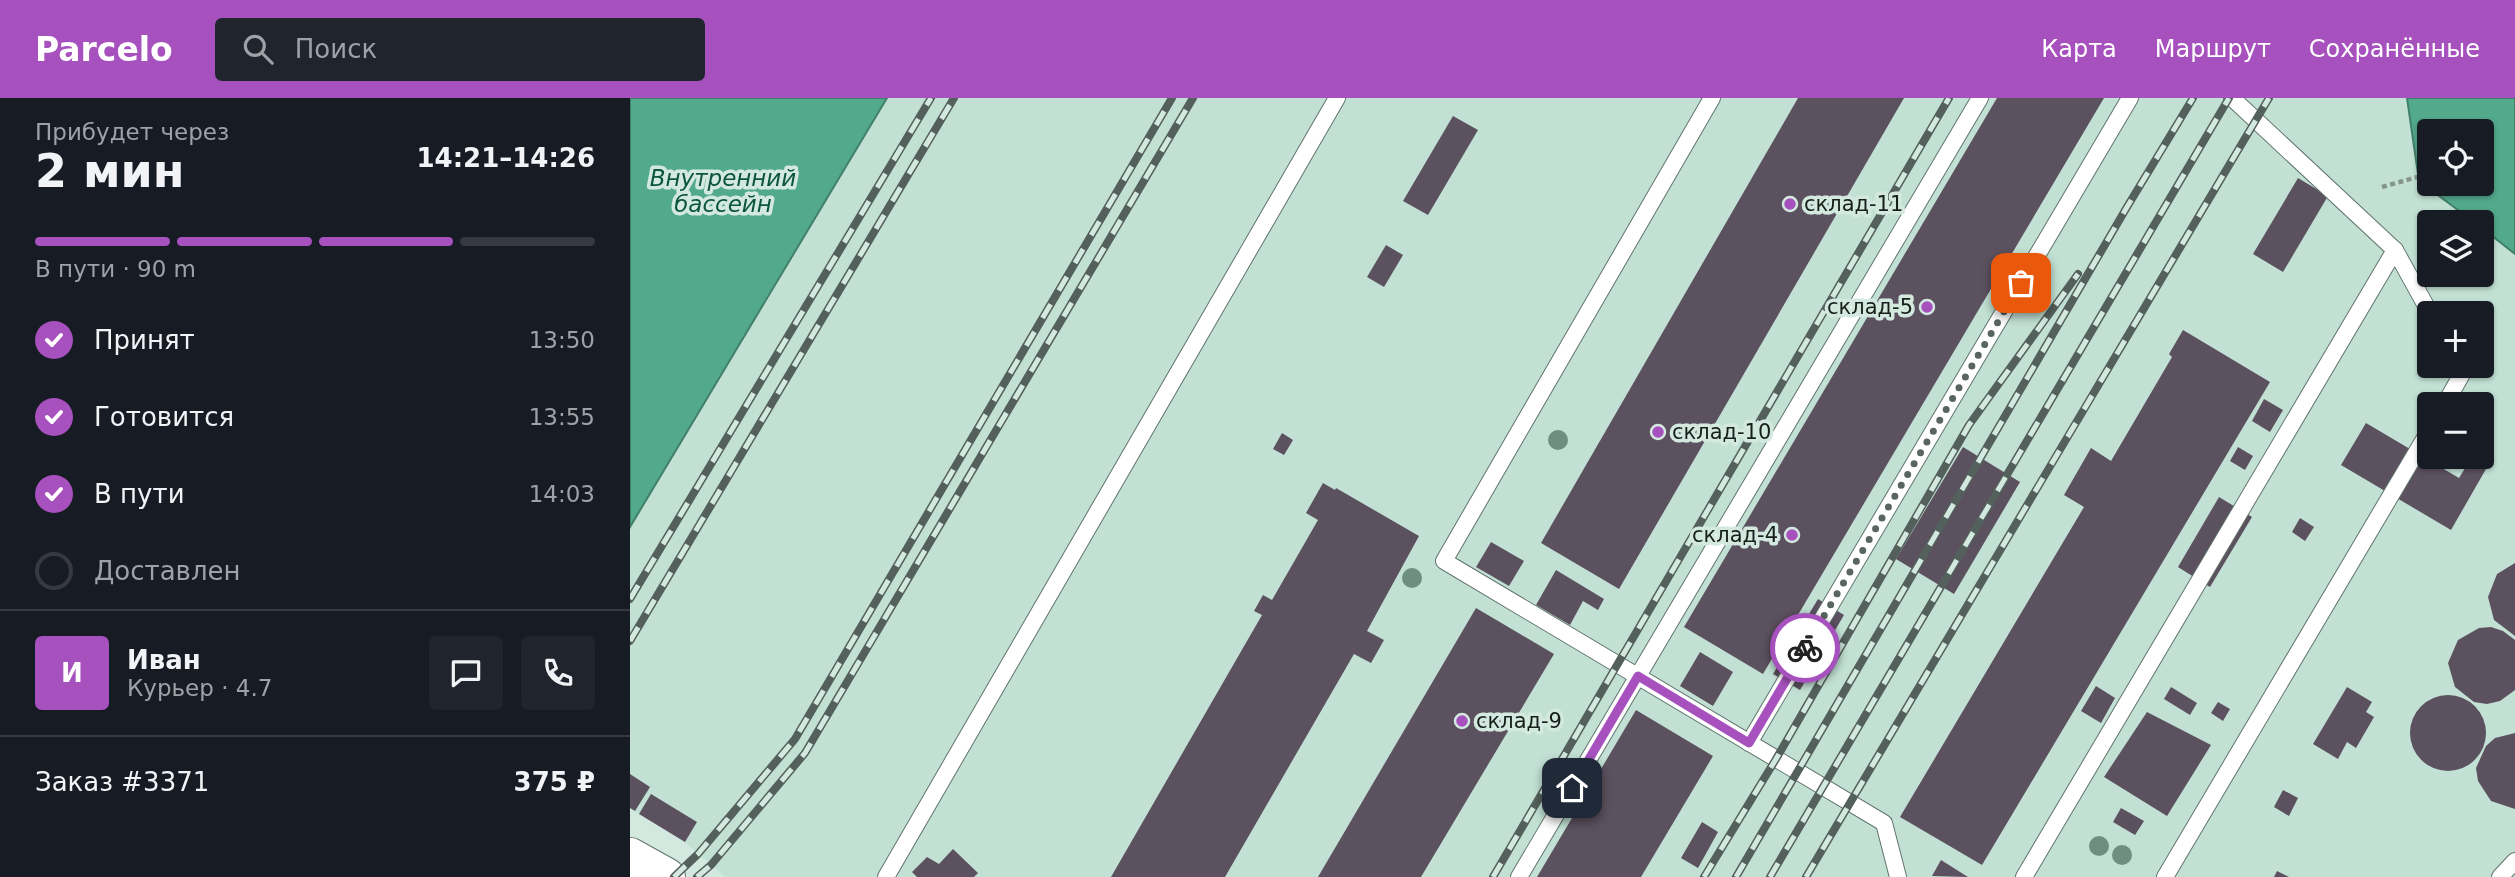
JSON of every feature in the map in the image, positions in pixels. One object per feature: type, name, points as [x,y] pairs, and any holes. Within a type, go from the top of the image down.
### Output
[{"type":"street","points":[[630,857],[666,877]]},
{"type":"lane","points":[[886,877],[1337,98]]},
{"type":"lane","points":[[1712,98],[1444,561],[1884,823],[1898,877]]},
{"type":"lane","points":[[1519,877],[1980,98]]},
{"type":"lane","points":[[1749,743],[2130,98]]},
{"type":"lane","points":[[2232,98],[2395,250],[2423,301]]},
{"type":"lane","points":[[2024,877],[2395,250]]},
{"type":"lane","points":[[2165,877],[2417,451]]},
{"type":"lane","points":[[2500,877],[2515,862]]},
{"type":"path","points":[[2382,187],[2417,177]]},
{"type":"shaded area","points":[[887,98],[2407,98],[2417,167],[2417,196],[2439,196],[2458,210],[2417,210],[2417,287],[2494,287],[2494,237],[2515,254],[2515,877],[725,877],[685,842],[630,808],[630,527]]},
{"type":"water","name":"Внутренний бассейн","points":[[630,98],[887,98],[630,527]]},
{"type":"water","points":[[2407,98],[2515,98],[2515,254],[2494,237],[2494,210],[2458,210],[2439,196],[2494,196],[2494,119],[2417,119],[2417,167]]},
{"type":"building","points":[[1798,98],[1904,98],[1619,589],[1541,543]]},
{"type":"building","points":[[1997,98],[2104,98],[1763,674],[1684,627]]},
{"type":"building","points":[[1453,116],[1478,130],[1428,215],[1403,201]]},
{"type":"building","points":[[2298,178],[2328,196],[2283,272],[2253,254]]},
{"type":"building","points":[[1386,245],[1403,255],[1384,287],[1367,277]]},
{"type":"building","points":[[2183,330],[2270,382],[1982,865],[1900,817],[2084,507],[2064,495],[2091,448],[2111,461],[2172,357],[2169,354]]},
{"type":"building","points":[[2264,399],[2283,410],[2270,432],[2252,421]]},
{"type":"building","points":[[2366,423],[2417,453],[2417,469],[2444,469],[2459,478],[2464,469],[2486,469],[2451,530],[2341,465]]},
{"type":"building","points":[[1282,433],[1293,440],[1284,455],[1273,449]]},
{"type":"building","points":[[1963,447],[2020,482],[1954,594],[1896,559]]},
{"type":"building","points":[[2238,447],[2253,456],[2245,470],[2230,461]]},
{"type":"building","points":[[1323,483],[1419,536],[1367,631],[1384,640],[1371,663],[1354,654],[1225,877],[1111,877],[1262,615],[1254,611],[1263,595],[1272,600],[1318,520],[1306,513]]},
{"type":"building","points":[[2219,497],[2252,517],[2210,587],[2178,567]]},
{"type":"building","points":[[2300,518],[2314,527],[2305,541],[2292,532]]},
{"type":"building","points":[[1491,542],[1524,561],[1509,586],[1476,567]]},
{"type":"building","points":[[2515,563],[2515,636],[2494,620],[2488,597],[2497,574]]},
{"type":"building","points":[[1556,570],[1604,599],[1598,610],[1583,601],[1570,625],[1536,605]]},
{"type":"building","points":[[1818,599],[1844,615],[1800,690],[1773,674]]},
{"type":"building","name":"склад-9","points":[[1476,608],[1554,654],[1421,877],[1318,877]]},
{"type":"building","points":[[2491,627],[2503,631],[2515,640],[2515,690],[2500,701],[2487,704],[2474,702],[2455,687],[2448,663],[2458,640],[2479,628]]},
{"type":"building","points":[[1700,652],[1733,672],[1713,706],[1680,686]]},
{"type":"building","points":[[2096,686],[2115,698],[2101,723],[2081,711]]},
{"type":"building","points":[[2171,687],[2197,703],[2190,715],[2164,699]]},
{"type":"building","points":[[2347,687],[2372,702],[2366,712],[2374,717],[2356,748],[2347,742],[2338,759],[2313,744]]},
{"type":"building","points":[[2448,695],[2463,698],[2475,706],[2483,718],[2486,733],[2483,748],[2475,760],[2463,768],[2448,771],[2433,768],[2421,760],[2413,748],[2410,733],[2413,718],[2421,706],[2433,698]]},
{"type":"building","points":[[2218,702],[2230,709],[2223,721],[2211,713]]},
{"type":"building","points":[[1636,710],[1713,756],[1641,877],[1537,877]]},
{"type":"building","points":[[2147,712],[2211,745],[2167,816],[2104,777]]},
{"type":"building","points":[[2515,733],[2515,809],[2491,801],[2478,781],[2476,768],[2486,746],[2495,738]]},
{"type":"building","points":[[630,774],[650,787],[635,811],[630,808]]},
{"type":"building","points":[[2283,790],[2298,798],[2289,816],[2274,807]]},
{"type":"building","points":[[651,794],[697,822],[685,842],[639,814]]},
{"type":"building","points":[[2121,808],[2144,821],[2135,835],[2113,822]]},
{"type":"building","points":[[1702,822],[1718,832],[1698,868],[1681,858]]},
{"type":"building","points":[[953,849],[978,873],[974,877],[917,877],[912,872],[927,857],[939,864]]},
{"type":"building","points":[[1941,860],[1968,877],[1932,876]]},
{"type":"building","points":[[2277,871],[2289,877],[2274,877]]},
{"type":"railway","points":[[630,599],[931,98]]},
{"type":"railway","points":[[630,641],[954,98]]},
{"type":"railway","points":[[674,877],[698,854],[795,739],[1172,98]]},
{"type":"railway","points":[[697,877],[711,865],[805,753],[1193,98]]},
{"type":"railway","points":[[1493,877],[1949,98]]},
{"type":"railway","points":[[1736,877],[2193,98]]},
{"type":"railway","points":[[1770,877],[2229,98]]},
{"type":"railway","points":[[1806,877],[2269,98]]},
{"type":"railway","points":[[1704,877],[1776,759],[1969,425],[2078,274]]},
{"type":"way so far","points":[[1805,648],[2021,283]]},
{"type":"place","name":"склад-11","points":[[1790,204]]},
{"type":"place","name":"склад-5","points":[[1927,307]]},
{"type":"place","name":"склад-10","points":[[1658,432]]},
{"type":"place","name":"склад-4","points":[[1792,535]]},
{"type":"place","name":"склад-9","points":[[1462,721]]},
{"type":"route","points":[[1572,788],[1638,676],[1749,743],[1805,648]]}]
